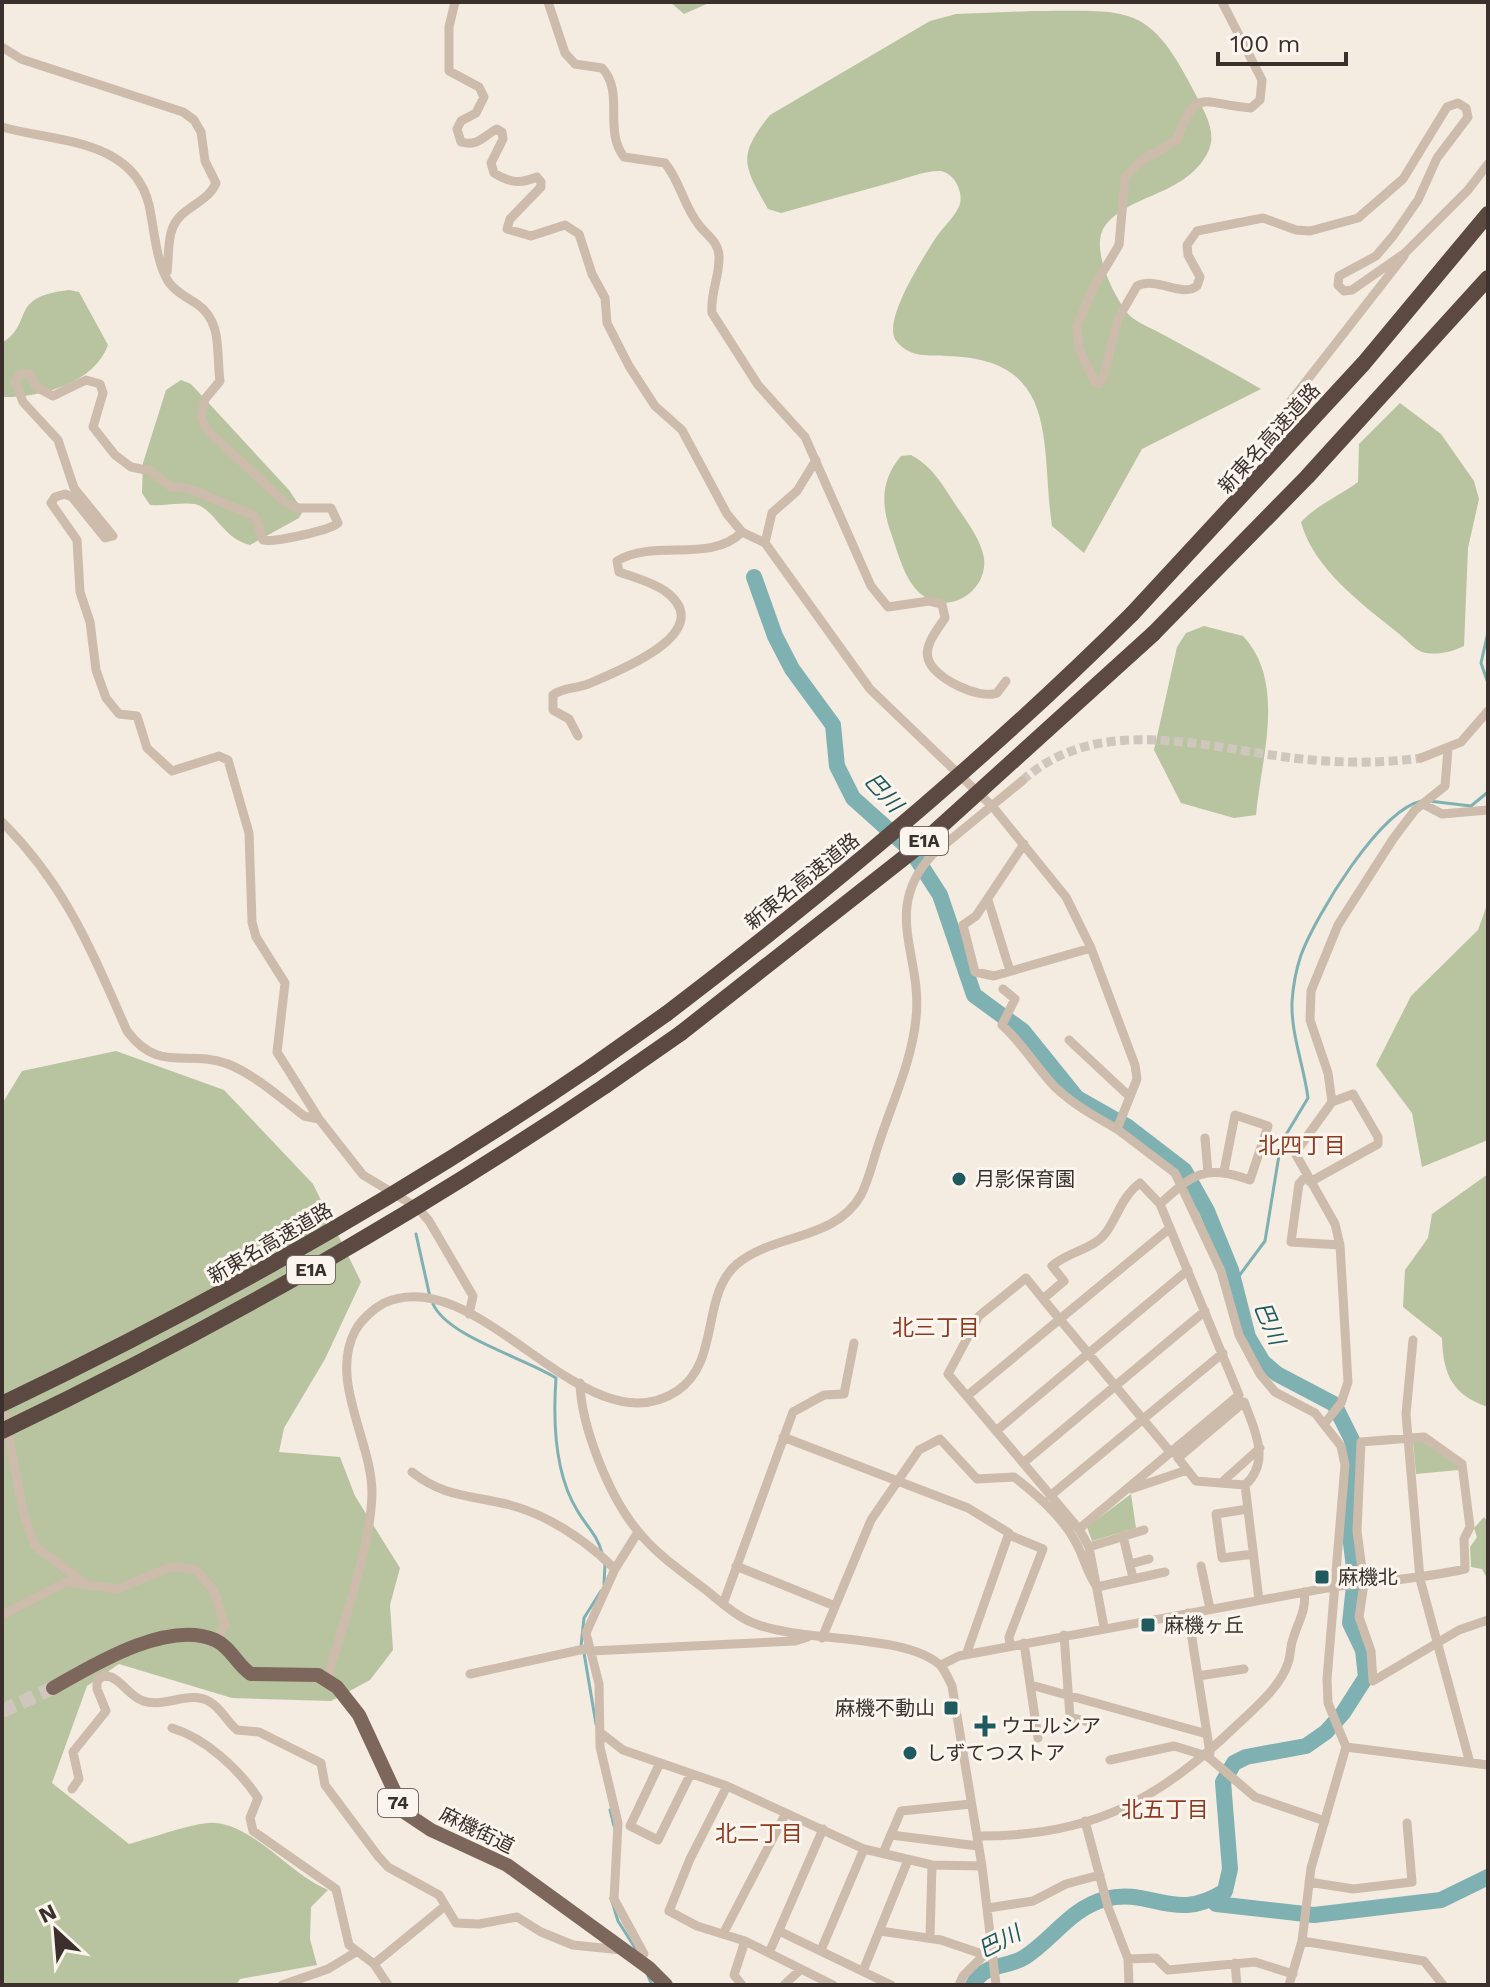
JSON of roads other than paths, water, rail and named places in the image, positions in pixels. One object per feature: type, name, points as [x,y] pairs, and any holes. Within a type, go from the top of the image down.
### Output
[{"type":"highway","name":"新東名高速道路","points":[[2,1404],[212,1299],[411,1184],[591,1067],[666,1014],[902,826],[1064,682],[1132,614],[1354,374],[1488,214]]},
{"type":"highway","name":"E1A","points":[[2,1431],[211,1326],[332,1258],[437,1196],[681,1033],[919,846],[1153,634],[1307,477],[1488,278]]},
{"type":"main road","points":[[53,1688],[125,1649],[193,1635],[216,1641],[251,1674],[318,1675],[327,1680]]},
{"type":"main road","name":"麻機街道","points":[[327,1680],[337,1687],[359,1715],[404,1812],[431,1830],[507,1865],[649,1968],[666,1985]]},
{"type":"street","points":[[455,2],[449,27],[449,71],[479,87],[484,97],[476,113],[461,121],[458,136],[461,142],[469,144],[480,142],[497,129],[503,139],[491,163],[494,173],[508,182],[523,182],[537,177],[541,182],[541,187],[510,219],[507,229],[531,236],[565,225],[579,234],[592,274],[605,298],[607,323],[629,366],[655,406],[682,430],[727,514],[742,532],[765,543],[870,689],[993,807],[1066,897],[1091,948],[1131,1047],[1137,1079],[1119,1124]]},
{"type":"street","points":[[548,2],[565,53],[575,64],[602,68],[612,82],[612,138],[616,148],[624,157],[665,163],[687,207],[714,240],[719,252],[719,278],[711,302],[712,313],[741,363],[805,437],[871,586],[881,601],[888,607],[929,601],[945,608],[945,618],[930,643],[927,658],[935,672],[978,695],[997,693],[1006,681]]},
{"type":"street","points":[[1222,2],[1262,80],[1260,100],[1251,108],[1212,100],[1194,104],[1186,113],[1177,140],[1139,162],[1125,178],[1119,245],[1092,290],[1077,326],[1079,349],[1095,382],[1099,384],[1103,379],[1118,319],[1137,286],[1154,281],[1186,290],[1197,286],[1200,277],[1188,255],[1187,245],[1197,231],[1205,226],[1240,224],[1263,218],[1296,230],[1310,231],[1358,218],[1403,179],[1447,107],[1458,103],[1466,108],[1468,117],[1437,158],[1418,200],[1376,256],[1344,271],[1338,285],[1344,291],[1352,290],[1405,253]]},
{"type":"street","points":[[2,47],[21,59],[107,85],[183,112],[194,120],[201,132],[205,161],[216,183],[212,193],[180,216],[172,229],[167,279]]},
{"type":"street","points":[[2,127],[85,143],[107,153],[136,175],[147,198],[167,279],[210,313],[217,327],[220,381],[205,399],[201,417],[208,431],[286,503],[299,508],[331,508],[338,523],[334,528],[299,533],[273,543],[263,540],[255,516],[187,488],[171,487],[151,471],[131,467],[115,455],[93,427],[103,393],[100,384],[86,380],[53,396],[36,387],[30,374],[21,374],[16,388],[23,402],[58,440],[74,488],[113,536],[105,538],[72,497],[65,494],[55,497],[51,503],[53,511],[77,540],[80,592],[90,622],[96,670],[106,698],[119,714],[137,716],[147,748],[172,771],[219,756],[228,760],[249,833],[252,922],[256,937],[285,983],[277,1052],[319,1119],[363,1175],[418,1208],[429,1221],[473,1296],[469,1314]]},
{"type":"street","points":[[1290,402],[1405,253],[1468,190],[1488,164]]},
{"type":"street","points":[[765,543],[772,513],[797,491],[816,460]]},
{"type":"street","points":[[578,736],[569,719],[553,710],[553,695],[559,690],[584,686],[662,648],[680,621],[681,614],[668,594],[619,572],[617,561],[650,548],[713,548],[742,532]]},
{"type":"street","points":[[1421,758],[1461,742],[1488,711]]},
{"type":"street","points":[[1325,1423],[1341,1403],[1348,1382],[1340,1245],[1335,1224],[1295,1153],[1298,1145],[1325,1116],[1332,1102],[1328,1073],[1310,1020],[1311,991],[1338,925],[1393,839],[1415,810],[1445,786],[1448,749]]},
{"type":"street","points":[[327,1680],[367,1529],[372,1491],[347,1368],[350,1344],[357,1327],[376,1307],[395,1298],[413,1295],[444,1301],[580,1383],[626,1402],[653,1401],[676,1392],[693,1376],[703,1357],[726,1276],[737,1265],[772,1245],[834,1224],[861,1196],[909,1054],[916,1019],[917,991],[904,913],[914,879],[932,855],[1022,781]]},
{"type":"street","points":[[1425,805],[1442,814],[1488,810]]},
{"type":"street","points":[[2,822],[43,867],[75,915],[127,1031],[137,1044],[160,1058],[229,1065],[304,1116],[319,1119]]},
{"type":"street","points":[[1024,844],[976,916],[963,925],[975,972],[994,976],[1091,948]]},
{"type":"street","points":[[988,900],[1010,971]]},
{"type":"street","points":[[1003,989],[1015,999],[1002,1025],[1021,1042],[1067,1098],[1087,1114],[1119,1124],[1183,1183],[1221,1271],[1239,1335],[1260,1374],[1275,1392],[1303,1404],[1325,1423],[1341,1446],[1345,1465],[1332,1587],[1327,1679],[1332,1711],[1346,1747],[1309,1882],[1302,1941],[1289,1985]]},
{"type":"street","points":[[1069,1040],[1130,1097]]},
{"type":"street","points":[[1332,1102],[1353,1094],[1378,1137],[1378,1144],[1299,1184],[1291,1242],[1340,1245]]},
{"type":"street","points":[[1160,1204],[1194,1174],[1224,1171],[1250,1180],[1268,1126],[1235,1115],[1224,1171]]},
{"type":"street","points":[[1205,1138],[1208,1173]]},
{"type":"street","points":[[1043,1299],[1064,1281],[1052,1266],[1065,1254],[1098,1242],[1126,1193],[1140,1183],[1160,1204],[1239,1395],[1079,1529]]},
{"type":"street","points":[[967,1396],[1170,1228]]},
{"type":"street","points":[[996,1431],[1188,1270]]},
{"type":"street","points":[[1104,1627],[1089,1547],[1079,1529],[948,1374],[979,1316],[1026,1278],[1171,1453]]},
{"type":"street","points":[[1023,1463],[1205,1311]]},
{"type":"street","points":[[1413,1340],[1406,1414],[1420,1579],[1470,1763]]},
{"type":"street","points":[[723,1604],[793,1412],[824,1395],[844,1394],[854,1343]]},
{"type":"street","points":[[1050,1496],[1223,1353]]},
{"type":"street","points":[[580,1383],[583,1416],[615,1493],[638,1532],[723,1604],[755,1624],[808,1637],[880,1644],[912,1652],[941,1665],[952,1686],[982,1866],[996,1985]]},
{"type":"street","points":[[1244,1402],[1260,1448],[1253,1478],[1245,1485],[1196,1481],[1178,1458],[1244,1402]]},
{"type":"street","points":[[2,1404],[24,1515],[35,1546],[82,1582],[105,1590],[119,1589],[167,1568],[196,1570],[214,1591],[225,1625],[216,1641]]},
{"type":"street","points":[[783,1437],[968,1508],[1009,1535],[1043,1549],[1009,1637],[1010,1646]]},
{"type":"street","points":[[941,1665],[966,1655],[1104,1627],[1332,1587],[1347,1585],[1364,1584],[1420,1579],[1465,1569],[1464,1539],[1470,1527],[1462,1464],[1424,1437],[1361,1442],[1357,1531],[1364,1584],[1359,1617],[1371,1651],[1373,1681],[1459,1630],[1488,1620]]},
{"type":"street","points":[[822,1638],[871,1520],[919,1450],[940,1439],[977,1479],[1014,1477],[1075,1540],[1087,1573],[1097,1587]]},
{"type":"street","points":[[1221,1483],[1260,1448]]},
{"type":"street","points":[[1124,1492],[1187,1470]]},
{"type":"street","points":[[412,1472],[431,1487],[449,1495],[512,1506],[565,1527],[615,1569]]},
{"type":"street","points":[[1245,1485],[1259,1600]]},
{"type":"street","points":[[1248,1509],[1216,1514],[1222,1558],[1253,1554]]},
{"type":"street","points":[[1089,1547],[1144,1530]]},
{"type":"street","points":[[638,1532],[591,1616],[586,1633],[586,1650],[599,1684],[600,1747],[618,1823],[614,1899],[644,1954]]},
{"type":"street","points":[[966,1655],[1009,1535]]},
{"type":"street","points":[[1123,1536],[1131,1569],[1149,1559]]},
{"type":"street","points":[[736,1566],[835,1606]]},
{"type":"street","points":[[1201,1566],[1210,1609]]},
{"type":"street","points":[[1097,1587],[1165,1572]]},
{"type":"street","points":[[2,1615],[66,1582],[82,1582]]},
{"type":"street","points":[[891,1835],[977,1841],[1026,1836],[1110,1815],[1167,1787],[1209,1754],[1253,1711],[1288,1665],[1292,1640],[1306,1603],[1304,1592]]},
{"type":"street","points":[[1188,1613],[1209,1754],[1223,1771],[1255,1797],[1325,1821]]},
{"type":"street","points":[[1064,1635],[1070,1717],[1092,1723]]},
{"type":"street","points":[[470,1674],[586,1650],[795,1641],[808,1637]]},
{"type":"street","points":[[1024,1643],[1038,1738]]},
{"type":"street","points":[[1198,1676],[1244,1669]]},
{"type":"street","points":[[72,1789],[79,1779],[73,1752],[106,1711],[97,1689],[97,1681],[104,1675],[114,1677],[138,1699],[150,1702],[197,1697],[212,1703],[237,1730],[259,1732],[321,1763],[325,1785],[378,1856],[388,1867],[439,1895],[456,1923],[517,1917],[541,1932],[573,1945],[622,1950]]},
{"type":"street","points":[[1031,1685],[1207,1734]]},
{"type":"street","points":[[172,1728],[194,1735],[225,1758],[234,1773],[251,1788],[258,1798],[250,1818],[253,1831],[336,1889],[343,1927],[356,1952],[374,1964],[388,1985]]},
{"type":"street","points":[[601,1733],[623,1750],[727,1786],[864,1849],[932,1865],[982,1866]]},
{"type":"street","points":[[1110,1760],[1174,1746],[1209,1754]]},
{"type":"street","points":[[1346,1747],[1488,1765]]},
{"type":"street","points":[[659,1765],[630,1826],[658,1840],[690,1775]]},
{"type":"street","points":[[727,1786],[690,1859],[669,1911],[697,1926],[745,1941],[833,1985]]},
{"type":"street","points":[[883,1853],[901,1811],[971,1804]]},
{"type":"street","points":[[723,1934],[786,1813]]},
{"type":"street","points":[[1085,1821],[1108,1907],[1128,1959],[1129,1985]]},
{"type":"street","points":[[1309,1882],[1353,1889],[1412,1882],[1407,1823]]},
{"type":"street","points":[[769,1953],[823,1829]]},
{"type":"street","points":[[821,1950],[864,1849]]},
{"type":"street","points":[[863,1971],[908,1860]]},
{"type":"street","points":[[930,1938],[932,1865]]},
{"type":"street","points":[[988,1908],[1033,1901],[1066,1884],[1100,1875]]},
{"type":"street","points":[[374,1964],[445,1906]]},
{"type":"street","points":[[779,1931],[891,1985]]},
{"type":"street","points":[[880,1931],[930,1938],[982,1954],[993,1952]]},
{"type":"street","points":[[742,1985],[734,1975],[745,1941]]},
{"type":"street","points":[[1302,1941],[1424,1961],[1443,1985]]},
{"type":"street","points":[[282,1985],[328,1969],[356,1952]]},
{"type":"street","points":[[959,1985],[982,1954]]},
{"type":"street","points":[[1128,1959],[1156,1958],[1168,1970],[1255,1962],[1293,1974]]},
{"type":"street","points":[[1235,1963],[1237,1985]]},
{"type":"street","points":[[784,1985],[801,1969]]},
{"type":"waterway","name":"巴川","points":[[754,577],[775,636],[792,669],[833,725],[837,766],[853,798],[911,850],[940,895],[974,995],[1023,1031],[1077,1098],[1128,1127],[1184,1170],[1207,1211],[1231,1270],[1248,1337],[1263,1362],[1277,1374],[1334,1404],[1352,1440],[1354,1480],[1349,1526],[1355,1576],[1350,1623],[1363,1650],[1366,1677],[1343,1713],[1326,1732],[1306,1746],[1246,1757],[1234,1763],[1223,1782],[1230,1869],[1225,1891],[1192,1904],[1177,1905],[1136,1897],[1105,1899],[1072,1917],[1025,1957],[990,1969],[973,1985]]},
{"type":"waterway","points":[[1488,632],[1481,663],[1488,683]]},
{"type":"waterway","points":[[1429,801],[1471,806],[1488,792]]},
{"type":"waterway","points":[[1233,1284],[1265,1241],[1281,1143],[1308,1098],[1292,1014],[1294,984],[1301,955],[1320,915],[1369,843],[1405,808],[1422,801]]},
{"type":"waterway","points":[[416,1234],[430,1297]]},
{"type":"waterway","points":[[433,1304],[441,1316],[470,1337],[556,1378],[556,1429],[564,1480],[602,1553]]},
{"type":"waterway","points":[[604,1584],[605,1564]]},
{"type":"waterway","points":[[581,1646],[584,1618],[601,1591]]},
{"type":"waterway","points":[[584,1653],[596,1724]]},
{"type":"waterway","points":[[610,1810],[614,1826]]},
{"type":"waterway","points":[[1212,1899],[1216,1904],[1314,1915],[1441,1900],[1488,1877]]},
{"type":"waterway","points":[[611,1898],[618,1921],[637,1951]]},
{"type":"waterway","points":[[648,1976],[652,1985]]},
{"type":"tunnel","points":[[1022,781],[1051,760],[1083,747],[1117,741],[1187,743],[1325,761],[1373,762],[1421,758]]},
{"type":"tunnel","points":[[2,1711],[53,1688]]},
{"type":"place","name":"月影保育園","points":[[959,1179]]},
{"type":"place","name":"麻機北","points":[[1322,1577]]},
{"type":"place","name":"麻機ヶ丘","points":[[1148,1625]]},
{"type":"place","name":"麻機不動山","points":[[951,1708]]},
{"type":"place","name":"ウエルシア","points":[[985,1726]]},
{"type":"place","name":"しずてつストア","points":[[910,1753]]},
{"type":"district","name":"北四丁目","points":[[1302,1145]]},
{"type":"district","name":"北三丁目","points":[[936,1327]]},
{"type":"district","name":"北五丁目","points":[[1165,1809]]},
{"type":"district","name":"北二丁目","points":[[759,1833]]}]
